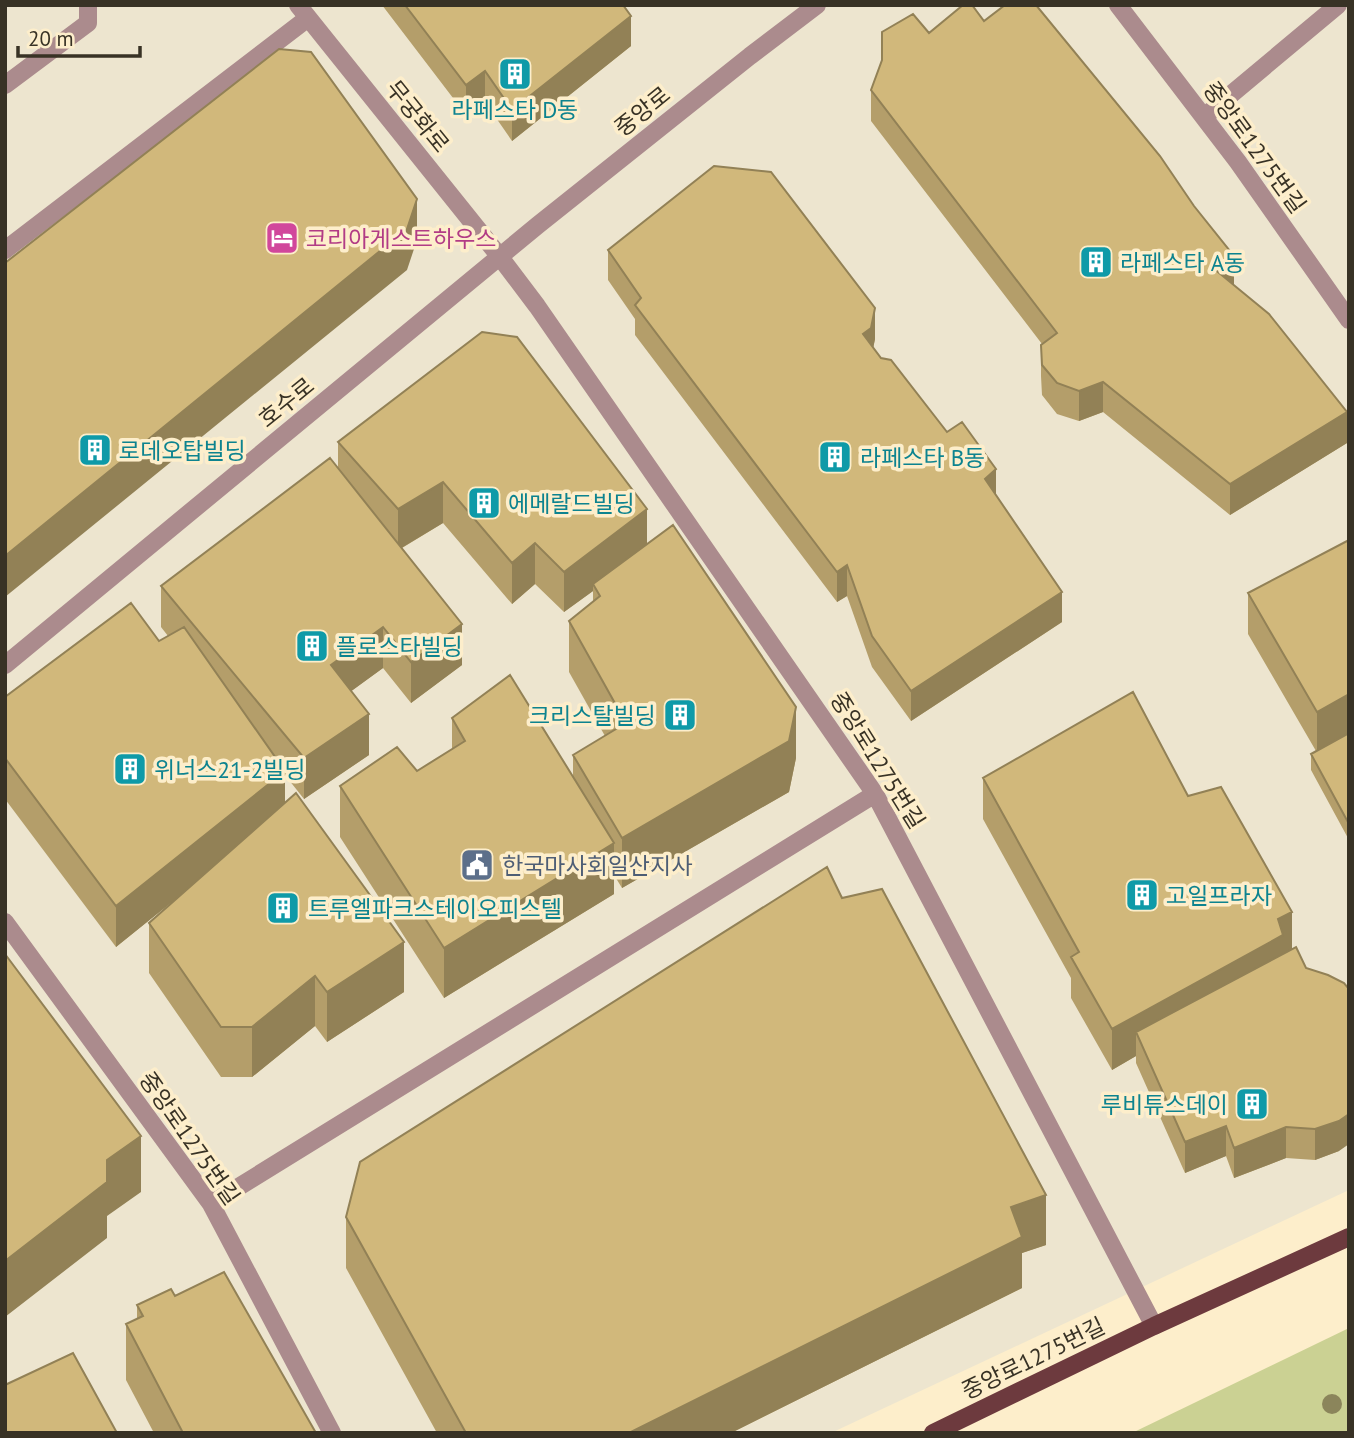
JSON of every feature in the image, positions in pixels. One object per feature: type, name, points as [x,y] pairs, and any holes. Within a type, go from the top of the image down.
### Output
[{"type":"main road","name":"중앙로1275번길","points":[[933,1433],[1154,1326],[1349,1237]]},
{"type":"street","points":[[5,85],[88,23],[88,5]]},
{"type":"street","name":"중앙로","points":[[500,257],[817,5]]},
{"type":"street","name":"중앙로1275번길","points":[[1118,5],[1238,162],[1349,320]]},
{"type":"street","points":[[1204,117],[1338,5]]},
{"type":"street","points":[[5,250],[303,11]]},
{"type":"street","name":"무궁화로","points":[[303,11],[500,257]]},
{"type":"street","name":"호수로","points":[[5,665],[500,257]]},
{"type":"street","name":"중앙로1275번길","points":[[500,257],[875,794],[1154,1326]]},
{"type":"street","points":[[211,1204],[875,794]]},
{"type":"street","name":"중앙로1275번길","points":[[5,922],[211,1204],[332,1433]]},
{"type":"shaded area","points":[[5,5],[1349,5],[1349,1190],[831,1433],[5,1433]]},
{"type":"green space","points":[[1349,1328],[1349,1433],[1132,1433]]},
{"type":"building","name":"라페스타 D동","points":[[405,5],[623,5],[631,16],[512,110],[485,71],[466,85]]},
{"type":"building","name":"라페스타 A동","points":[[963,5],[972,5],[984,21],[1005,5],[1036,5],[1160,156],[1194,206],[1234,256],[1213,268],[1269,314],[1347,412],[1230,484],[1103,382],[1079,391],[1057,383],[1042,365],[1041,345],[1057,333],[871,90],[882,60],[882,32],[913,14],[929,33]]},
{"type":"building","name":"로데오탑빌딩","points":[[279,49],[311,52],[417,199],[407,229],[5,556],[5,263]]},
{"type":"building","name":"라페스타 B동","points":[[714,166],[771,172],[875,308],[871,328],[863,334],[881,358],[891,360],[947,432],[962,422],[996,469],[985,479],[1062,592],[911,691],[872,636],[847,565],[837,572],[635,305],[641,298],[608,250]]},
{"type":"building","name":"에메랄드빌딩","points":[[482,332],[517,337],[647,509],[564,572],[535,543],[512,563],[443,482],[398,509],[338,442]]},
{"type":"building","name":"플로스타빌딩","points":[[330,458],[462,624],[411,662],[383,627],[331,665],[369,714],[304,758],[161,586]]},
{"type":"building","name":"크리스탈빌딩","points":[[673,525],[796,707],[789,741],[622,838],[573,755],[626,723],[569,621],[600,596],[593,584]]},
{"type":"building","points":[[1349,540],[1349,694],[1317,712],[1248,593]]},
{"type":"building","name":"위너스21-2빌딩","points":[[131,603],[159,641],[184,627],[285,771],[116,906],[5,758],[5,697]]},
{"type":"building","name":"한국마사회일산지사","points":[[510,675],[614,843],[444,948],[340,786],[397,747],[417,771],[465,741],[452,718]]},
{"type":"building","name":"고일프라자","points":[[1133,692],[1188,796],[1221,787],[1292,912],[1278,919],[1283,935],[1112,1029],[1071,957],[1079,952],[983,778]]},
{"type":"building","points":[[1349,733],[1349,824],[1311,754]]},
{"type":"building","name":"트루엘파크스테이오피스텔","points":[[296,793],[404,942],[327,992],[315,976],[252,1027],[221,1027],[149,923]]},
{"type":"building","points":[[827,867],[842,898],[882,889],[1046,1195],[1011,1207],[1022,1237],[629,1433],[466,1433],[346,1217],[360,1162]]},
{"type":"building","name":"루비튜스데이","points":[[1296,947],[1306,968],[1328,975],[1344,983],[1349,989],[1349,1114],[1339,1121],[1315,1129],[1286,1127],[1234,1148],[1226,1126],[1185,1142],[1136,1032]]},
{"type":"building","points":[[5,954],[141,1136],[107,1160],[107,1182],[5,1261]]},
{"type":"building","points":[[224,1272],[316,1433],[183,1433],[126,1324],[143,1316],[137,1305],[171,1289],[175,1296]]},
{"type":"building","points":[[73,1353],[117,1433],[5,1433],[5,1385]]},
{"type":"place","name":"라페스타 D동","points":[[515,74]]},
{"type":"place","name":"코리아게스트하우스","points":[[282,238]]},
{"type":"place","name":"라페스타 A동","points":[[1096,262]]},
{"type":"place","name":"로데오탑빌딩","points":[[95,450]]},
{"type":"place","name":"라페스타 B동","points":[[835,457]]},
{"type":"place","name":"에메랄드빌딩","points":[[484,503]]},
{"type":"place","name":"플로스타빌딩","points":[[312,646]]},
{"type":"place","name":"크리스탈빌딩","points":[[680,715]]},
{"type":"place","name":"위너스21-2빌딩","points":[[130,769]]},
{"type":"place","name":"한국마사회일산지사","points":[[477,865]]},
{"type":"place","name":"고일프라자","points":[[1142,895]]},
{"type":"place","name":"트루엘파크스테이오피스텔","points":[[283,908]]},
{"type":"place","name":"루비튜스데이","points":[[1252,1104]]}]
